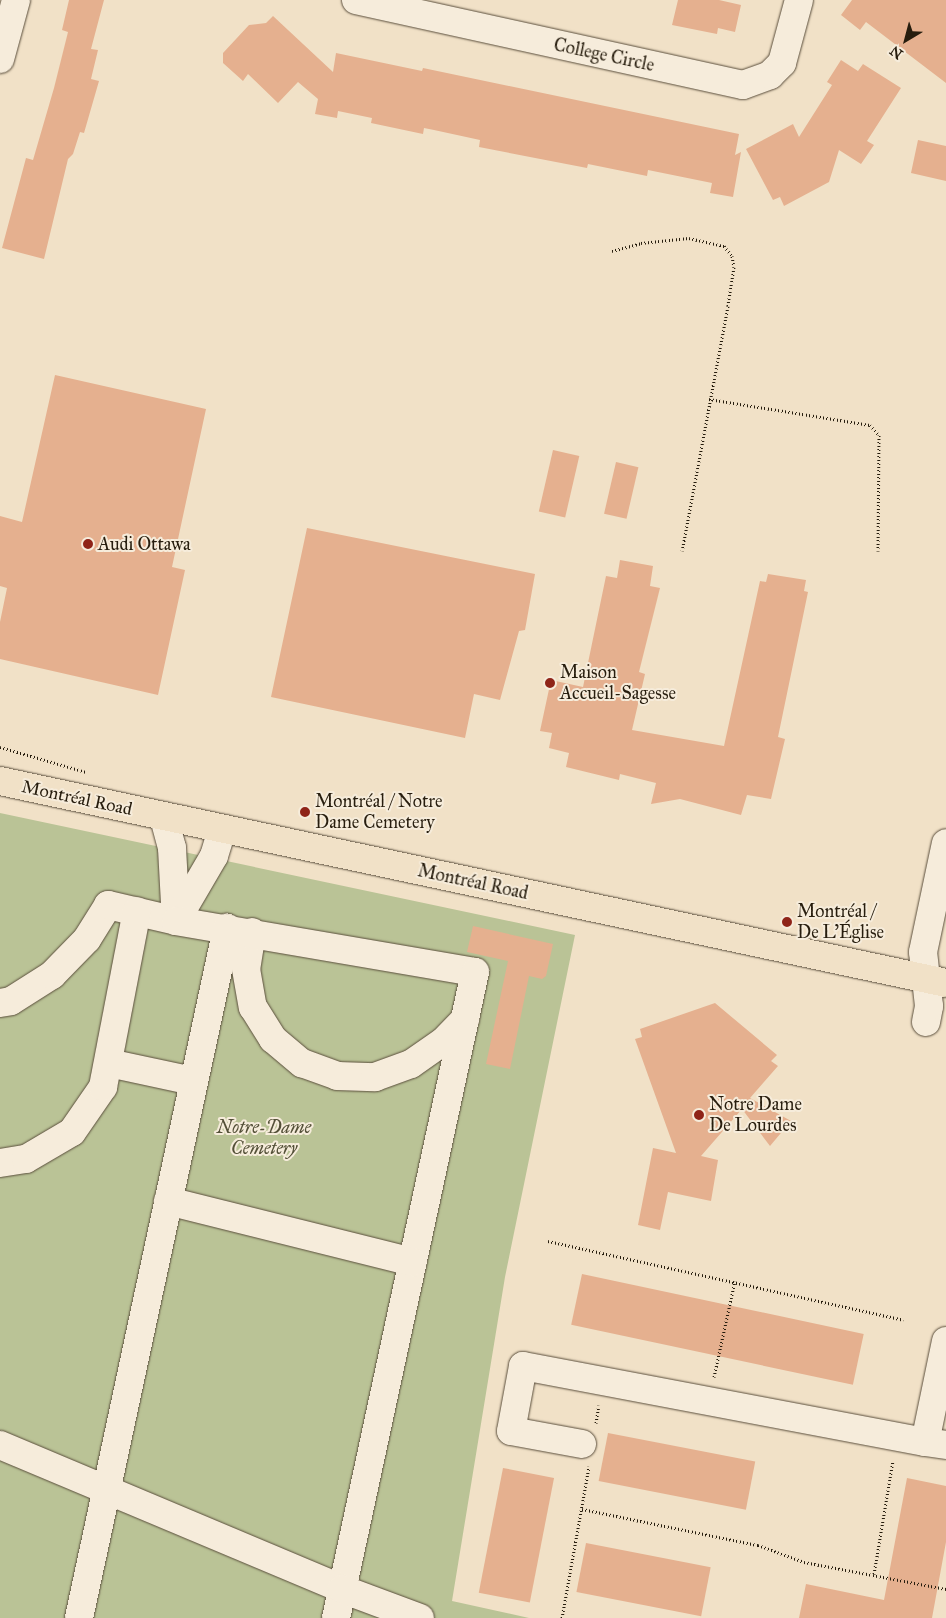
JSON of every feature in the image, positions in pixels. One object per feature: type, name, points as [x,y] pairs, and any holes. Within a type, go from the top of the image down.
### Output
[{"type":"main road","name":"Montréal Road","points":[[0,781],[164,818],[936,981]]},
{"type":"street","points":[[0,59],[16,0]]},
{"type":"street","name":"College Circle","points":[[356,0],[743,85],[770,75],[782,63],[799,0]]},
{"type":"street","points":[[164,818],[172,848],[176,921]]},
{"type":"street","points":[[176,921],[214,856],[222,830]]},
{"type":"street","points":[[926,1022],[936,981],[923,952],[946,843]]},
{"type":"street","points":[[0,1003],[11,1001],[52,976],[87,939],[108,905],[176,921],[240,930],[475,972],[336,1618]]},
{"type":"street","points":[[0,1163],[26,1159],[72,1132],[103,1088],[137,911]]},
{"type":"street","points":[[240,930],[253,1006],[273,1039],[302,1063],[338,1076],[375,1077],[411,1064],[444,1042],[465,1018]]},
{"type":"street","points":[[79,1618],[192,1081],[240,930]]},
{"type":"street","points":[[109,1063],[192,1081]]},
{"type":"street","points":[[168,1201],[412,1262]]},
{"type":"street","points":[[582,1444],[511,1431],[523,1366],[936,1444],[946,1341]]},
{"type":"street","points":[[0,1444],[342,1589],[417,1617]]},
{"type":"path","points":[[612,251],[641,243],[689,238],[724,246],[732,256],[734,267],[730,296],[709,399],[682,551]]},
{"type":"path","points":[[709,399],[870,425],[879,435],[878,551]]},
{"type":"path","points":[[548,1241],[903,1320]]},
{"type":"path","points":[[708,1402],[734,1282]]},
{"type":"path","points":[[562,1618],[590,1468],[582,1444],[594,1437],[603,1382]]},
{"type":"path","points":[[874,1574],[897,1437]]},
{"type":"path","points":[[582,1509],[758,1545],[804,1562],[946,1588]]},
{"type":"green space","name":"Notre-Dame Cemetery","points":[[0,813],[575,935],[505,1277],[452,1601],[529,1618],[0,1618]]},
{"type":"building","points":[[69,0],[104,0],[91,49],[98,50],[91,79],[99,81],[84,133],[80,132],[73,154],[68,159],[44,259],[2,248],[26,158],[33,160],[54,88],[68,32],[62,30]]},
{"type":"building","points":[[678,0],[719,0],[741,5],[735,32],[718,28],[717,34],[672,25]]},
{"type":"building","points":[[852,0],[946,0],[946,83],[866,22],[860,30],[841,15]]},
{"type":"building","points":[[273,16],[333,72],[336,53],[422,71],[423,68],[739,134],[735,155],[741,152],[733,197],[710,193],[712,183],[648,170],[647,176],[588,164],[587,168],[479,147],[480,140],[424,128],[423,134],[371,123],[372,118],[338,111],[337,118],[315,114],[318,99],[298,82],[278,103],[248,74],[243,81],[223,63],[223,53],[249,25],[266,23]]},
{"type":"building","points":[[841,60],[858,71],[863,64],[901,88],[867,141],[874,145],[861,164],[839,150],[829,182],[784,206],[780,197],[773,200],[746,149],[793,124],[799,137],[832,85],[827,82]]},
{"type":"building","points":[[918,140],[946,146],[946,181],[911,173]]},
{"type":"building","name":"Audi Ottawa","points":[[55,375],[206,409],[172,567],[185,570],[158,695],[0,659],[0,622],[7,588],[0,586],[0,516],[22,522]]},
{"type":"building","points":[[553,450],[579,456],[565,517],[539,511]]},
{"type":"building","points":[[616,462],[638,467],[626,519],[604,514]]},
{"type":"building","points":[[307,528],[535,574],[525,630],[519,631],[500,700],[474,694],[465,738],[271,697]]},
{"type":"building","points":[[620,560],[653,566],[650,586],[660,588],[639,672],[645,674],[632,730],[724,746],[760,581],[766,582],[768,574],[806,580],[804,591],[808,592],[778,737],[785,739],[771,799],[747,795],[741,815],[680,799],[651,804],[656,783],[620,774],[619,780],[566,767],[569,753],[549,748],[552,733],[540,731],[551,680],[583,687],[606,576],[617,578]]},
{"type":"building","points":[[473,926],[553,944],[546,976],[542,979],[529,976],[510,1069],[486,1064],[508,961],[467,952]]},
{"type":"building","name":"Notre Dame De Lourdes","points":[[715,1003],[777,1055],[771,1061],[778,1066],[750,1098],[791,1121],[770,1146],[742,1109],[701,1156],[718,1160],[711,1201],[668,1192],[660,1230],[638,1225],[653,1148],[676,1153],[635,1039],[642,1037],[640,1029]]},
{"type":"building","points":[[582,1274],[864,1334],[853,1385],[571,1325]]},
{"type":"building","points":[[608,1433],[755,1462],[746,1510],[599,1481]]},
{"type":"building","points":[[503,1468],[554,1478],[530,1603],[479,1593]]},
{"type":"building","points":[[907,1478],[946,1486],[946,1542],[932,1618],[799,1618],[806,1584],[884,1600]]},
{"type":"building","points":[[586,1543],[711,1567],[701,1616],[576,1592]]},
{"type":"place","name":"Audi Ottawa","points":[[88,544]]},
{"type":"place","name":"Maison Accueil-Sagesse","points":[[550,683]]},
{"type":"place","name":"Montréal / Notre Dame Cemetery","points":[[305,812]]},
{"type":"place","name":"Montréal / De L'Église","points":[[787,922]]},
{"type":"place","name":"Notre Dame De Lourdes","points":[[699,1115]]}]
